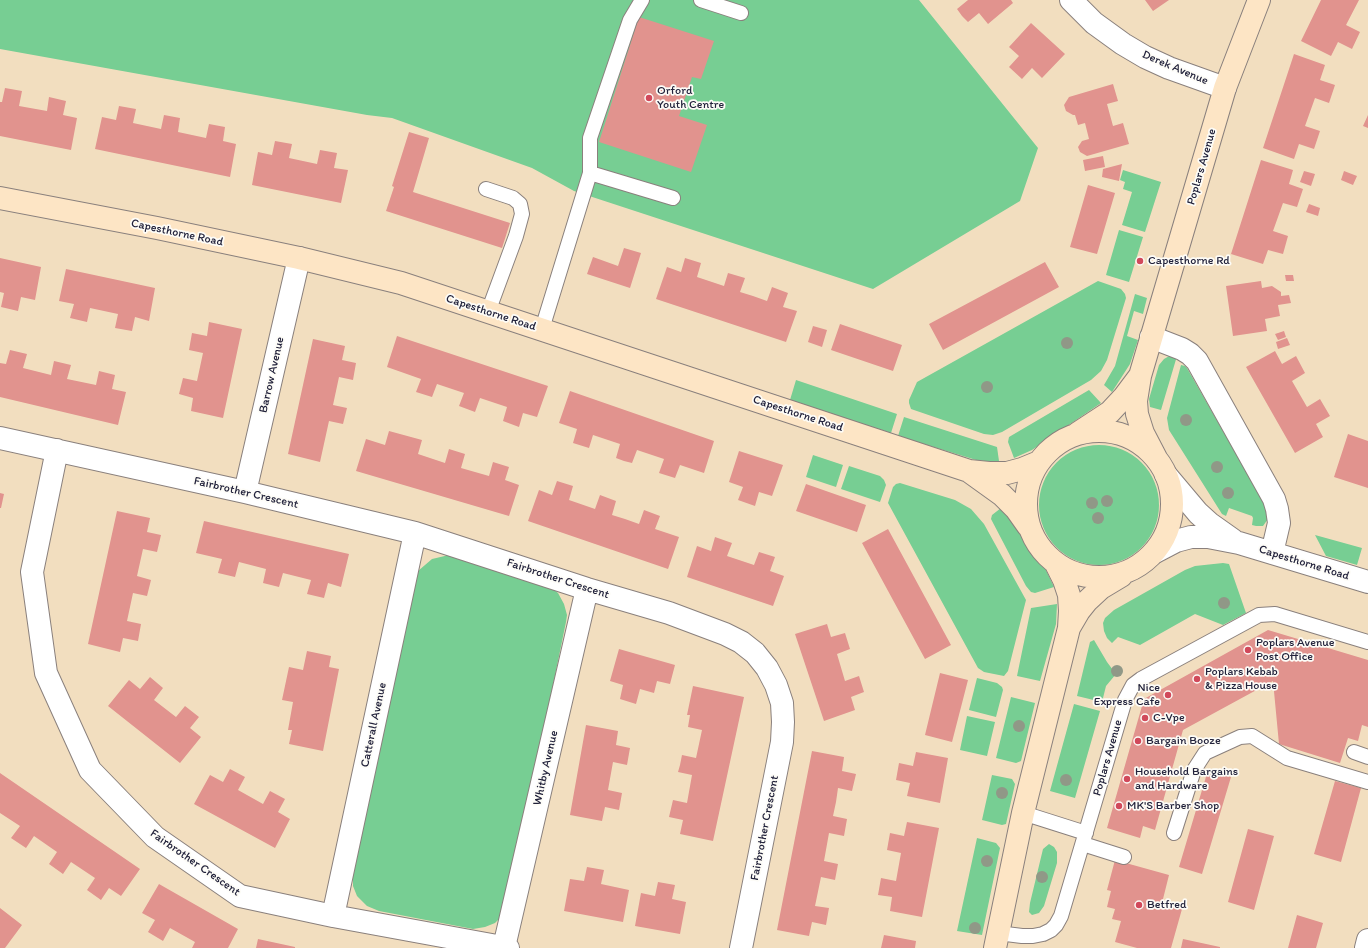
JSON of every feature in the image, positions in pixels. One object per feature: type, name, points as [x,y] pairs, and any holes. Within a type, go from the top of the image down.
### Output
[{"type":"street","name":"Derek Avenue","points":[[1071,0],[1094,23],[1139,54],[1169,68],[1225,88]]},
{"type":"street","name":"Poplars Avenue","points":[[1069,628],[1087,601],[1101,588],[1141,565],[1155,552],[1166,535],[1171,515],[1172,495],[1161,467],[1143,433],[1137,414],[1136,401],[1140,376],[1225,88],[1259,0]]},
{"type":"street","name":"Capesthorne Road","points":[[0,198],[299,258],[401,283],[969,471],[1007,473],[1039,462]]},
{"type":"street","name":"Barrow Avenue","points":[[245,492],[299,258]]},
{"type":"street","points":[[1151,337],[1182,349],[1197,361],[1274,499],[1279,523],[1272,553]]},
{"type":"street","name":"Poplars Avenue","points":[[1075,435],[1110,412],[1140,376]]},
{"type":"street","points":[[1125,573],[1101,578],[1078,575],[1056,564],[1040,548],[1029,528],[1025,505],[1028,483],[1039,462],[1055,446],[1075,435],[1097,431],[1119,434],[1139,443],[1161,467]]},
{"type":"street","name":"Fairbrother Crescent","points":[[0,438],[245,492],[415,533],[587,589],[669,613],[725,634],[741,642],[755,653],[767,668],[776,685],[782,703],[783,722],[782,742],[741,948]]},
{"type":"street","name":"Fairbrother Crescent","points":[[57,450],[32,572],[46,674],[90,770],[154,837],[240,896],[333,916],[506,948]]},
{"type":"street","name":"Capesthorne Road","points":[[1161,467],[1198,513],[1223,533],[1239,543]]},
{"type":"street","name":"Capesthorne Road","points":[[969,471],[1002,495],[1016,509],[1029,528]]},
{"type":"street","name":"Catterall Avenue","points":[[333,916],[415,533]]},
{"type":"street","name":"Capesthorne Road","points":[[1155,552],[1176,541],[1191,537],[1208,538],[1239,543],[1368,582]]},
{"type":"street","name":"Poplars Avenue","points":[[997,941],[1023,813],[1069,628],[1069,595],[1056,564]]},
{"type":"street","name":"Whitby Avenue","points":[[506,948],[587,589]]},
{"type":"street","points":[[1366,948],[1368,940]]},
{"type":"lane","points":[[542,329],[590,173],[590,138],[630,20],[642,0]]},
{"type":"lane","points":[[701,0],[741,13]]},
{"type":"lane","points":[[590,173],[673,198]]},
{"type":"lane","points":[[486,189],[513,198],[520,204],[522,214],[516,236],[488,312]]},
{"type":"lane","name":"Poplars Avenue","points":[[997,941],[1033,936],[1047,932],[1056,925],[1061,916],[1125,700],[1133,685],[1141,679],[1260,615],[1275,614],[1368,642]]},
{"type":"lane","points":[[1174,833],[1194,770],[1205,753],[1240,736],[1252,736],[1287,758],[1368,782]]},
{"type":"lane","points":[[1354,752],[1368,757]]},
{"type":"lane","points":[[1023,813],[1124,857]]},
{"type":"green space","points":[[0,0],[919,0],[1038,148],[1020,201],[873,289],[574,191],[532,168],[392,118],[367,115],[0,49]]},
{"type":"green space","points":[[1123,170],[1161,182],[1145,232],[1122,225],[1132,192],[1123,189],[1125,182],[1120,180]]},
{"type":"green space","points":[[1119,230],[1143,237],[1129,282],[1106,275]]},
{"type":"green space","points":[[1098,281],[1121,289],[1126,298],[1107,360],[1101,371],[1091,380],[1002,432],[993,435],[984,434],[911,409],[909,400],[917,382]]},
{"type":"green space","points":[[1135,294],[1147,298],[1143,314],[1134,311],[1127,336],[1138,340],[1130,364],[1112,392],[1104,385],[1115,366]]},
{"type":"green space","points":[[1171,355],[1177,356],[1161,410],[1150,407],[1149,399],[1159,365],[1164,359]]},
{"type":"green space","points":[[1181,365],[1187,368],[1268,510],[1268,519],[1263,526],[1252,525],[1252,516],[1229,508],[1226,516],[1222,514],[1169,430],[1167,418]]},
{"type":"green space","points":[[796,380],[897,414],[891,433],[790,400]]},
{"type":"green space","points":[[1089,390],[1101,403],[1032,450],[1014,458],[1008,442],[1009,437]]},
{"type":"green space","points":[[904,417],[997,447],[999,461],[976,460],[898,436]]},
{"type":"green space","points":[[1099,445],[1122,449],[1142,462],[1155,482],[1159,505],[1155,528],[1142,548],[1122,561],[1099,565],[1076,561],[1056,548],[1043,528],[1039,505],[1043,482],[1056,462],[1076,449]]},
{"type":"green space","points":[[813,455],[843,465],[836,487],[806,477]]},
{"type":"green space","points":[[849,466],[880,476],[884,480],[886,485],[880,502],[841,489]]},
{"type":"green space","points":[[900,483],[955,500],[971,509],[984,524],[1026,600],[1008,671],[1004,676],[984,672],[978,668],[888,503],[893,487]]},
{"type":"green space","points":[[1001,508],[1045,568],[1054,587],[1035,593],[1031,592],[1026,586],[991,519],[992,515]]},
{"type":"green space","points":[[1315,535],[1362,548],[1357,565],[1326,556]]},
{"type":"green space","points":[[449,555],[553,589],[558,593],[564,604],[567,615],[508,904],[495,923],[485,927],[473,929],[379,911],[367,906],[357,896],[353,886],[353,874],[418,571],[432,559]]},
{"type":"green space","points":[[1223,563],[1229,564],[1246,613],[1223,625],[1195,614],[1140,645],[1118,637],[1112,643],[1107,638],[1103,623],[1105,618],[1114,610],[1185,570],[1195,566]]},
{"type":"green space","points":[[1057,604],[1056,624],[1040,681],[1017,676],[1031,608]]},
{"type":"green space","points":[[1094,640],[1116,674],[1106,686],[1102,702],[1077,696],[1090,642]]},
{"type":"green space","points":[[977,678],[997,683],[1002,687],[1003,690],[996,717],[969,710]]},
{"type":"green space","points":[[1011,697],[1035,703],[1021,761],[1016,763],[996,758]]},
{"type":"green space","points":[[1074,704],[1100,711],[1075,798],[1050,791]]},
{"type":"green space","points":[[967,716],[995,722],[987,756],[960,750]]},
{"type":"green space","points":[[992,775],[1012,779],[1015,784],[1006,824],[1002,825],[982,820]]},
{"type":"green space","points":[[977,838],[996,843],[1000,848],[982,935],[957,931]]},
{"type":"green space","points":[[1049,844],[1054,847],[1057,852],[1057,863],[1044,906],[1039,913],[1032,915],[1029,912],[1030,903],[1043,849]]},
{"type":"building","points":[[968,0],[1011,0],[1013,3],[988,24],[979,13],[968,22],[962,16],[957,9]]},
{"type":"building","points":[[1145,0],[1169,0],[1153,11]]},
{"type":"building","points":[[1321,0],[1359,0],[1346,25],[1360,32],[1352,49],[1338,42],[1331,56],[1301,41]]},
{"type":"building","name":"Orford Youth Centre","points":[[639,17],[714,41],[701,79],[692,77],[679,116],[707,125],[691,172],[599,142]]},
{"type":"building","points":[[1031,23],[1065,54],[1042,78],[1032,68],[1022,79],[1009,67],[1019,56],[1009,47]]},
{"type":"building","points":[[1294,54],[1325,65],[1320,80],[1335,85],[1329,103],[1315,98],[1305,126],[1320,131],[1314,149],[1299,144],[1294,159],[1263,148]]},
{"type":"building","points":[[1113,84],[1118,101],[1107,104],[1113,126],[1123,123],[1129,144],[1087,156],[1080,152],[1078,147],[1082,141],[1089,139],[1085,123],[1078,125],[1075,115],[1066,111],[1064,105],[1069,97]]},
{"type":"building","points":[[5,88],[22,91],[19,106],[47,111],[49,97],[66,101],[63,115],[77,118],[71,150],[0,136],[0,102],[2,102]]},
{"type":"building","points":[[119,106],[136,109],[133,123],[161,129],[164,115],[180,118],[178,132],[206,138],[209,124],[225,127],[223,141],[236,144],[230,177],[95,149],[102,117],[116,120]]},
{"type":"building","points":[[1368,115],[1368,128],[1363,126]]},
{"type":"building","points":[[409,132],[429,138],[413,192],[510,223],[502,248],[386,211],[394,187],[392,186]]},
{"type":"building","points":[[275,141],[292,144],[289,158],[317,164],[320,150],[337,153],[334,168],[348,170],[341,203],[252,185],[258,152],[272,155]]},
{"type":"building","points":[[1103,156],[1105,167],[1085,171],[1083,160]]},
{"type":"building","points":[[1261,160],[1293,170],[1289,184],[1303,189],[1297,207],[1283,203],[1273,231],[1288,236],[1283,254],[1268,250],[1263,264],[1231,254]]},
{"type":"building","points":[[1122,164],[1119,181],[1102,177],[1103,169]]},
{"type":"building","points":[[1304,171],[1315,174],[1311,186],[1300,182]]},
{"type":"building","points":[[1344,171],[1357,176],[1353,185],[1341,180]]},
{"type":"building","points":[[1088,185],[1115,193],[1097,254],[1070,247]]},
{"type":"building","points":[[1309,204],[1320,208],[1318,216],[1306,212]]},
{"type":"building","points":[[624,248],[641,253],[630,288],[587,274],[593,257],[618,266]]},
{"type":"building","points":[[0,258],[41,267],[35,300],[21,297],[18,311],[1,307],[4,293],[0,292]]},
{"type":"building","points":[[685,258],[701,263],[697,277],[724,286],[728,273],[745,278],[740,292],[767,301],[772,287],[788,293],[783,307],[797,311],[786,342],[656,299],[667,267],[681,272]]},
{"type":"building","points":[[1045,262],[1059,287],[943,350],[929,324]]},
{"type":"building","points":[[66,269],[155,288],[149,321],[135,317],[132,331],[115,328],[118,314],[90,308],[87,322],[70,318],[74,304],[59,301]]},
{"type":"building","points":[[1285,275],[1293,275],[1294,281],[1286,281]]},
{"type":"building","points":[[1261,281],[1262,288],[1272,286],[1281,292],[1281,296],[1289,295],[1291,303],[1278,305],[1280,316],[1265,319],[1267,331],[1233,336],[1226,286]]},
{"type":"building","points":[[209,322],[242,329],[223,418],[191,411],[193,398],[179,394],[183,378],[197,381],[203,353],[189,350],[192,333],[207,336]]},
{"type":"building","points":[[840,324],[902,345],[893,371],[831,350]]},
{"type":"building","points":[[813,326],[827,330],[822,347],[808,342]]},
{"type":"building","points":[[1284,331],[1286,337],[1278,340],[1275,334]]},
{"type":"building","points":[[397,336],[548,386],[537,417],[523,413],[519,427],[503,421],[507,407],[480,398],[475,412],[459,406],[464,393],[437,384],[432,397],[416,392],[421,379],[387,367]]},
{"type":"building","points":[[1287,338],[1290,345],[1278,349],[1276,342]]},
{"type":"building","points":[[313,339],[345,346],[342,360],[356,363],[353,380],[339,377],[333,405],[347,408],[343,424],[329,421],[320,462],[288,454]]},
{"type":"building","points":[[10,350],[27,354],[23,368],[51,375],[54,361],[71,365],[67,379],[96,385],[99,371],[115,375],[112,389],[126,392],[118,425],[0,397],[0,363],[6,364]]},
{"type":"building","points":[[1275,351],[1282,364],[1296,356],[1305,373],[1292,381],[1307,407],[1320,399],[1330,416],[1316,424],[1323,437],[1295,453],[1246,367]]},
{"type":"building","points":[[570,391],[714,441],[704,473],[680,465],[675,478],[659,473],[664,459],[637,450],[632,463],[624,461],[616,458],[620,444],[593,435],[589,448],[573,443],[577,429],[559,423]]},
{"type":"building","points":[[389,431],[422,440],[418,454],[445,463],[449,449],[465,454],[461,468],[489,476],[493,462],[509,467],[505,480],[519,485],[509,516],[356,471],[366,439],[385,445]]},
{"type":"building","points":[[1348,434],[1368,441],[1368,488],[1334,477]]},
{"type":"building","points":[[739,451],[783,465],[772,496],[759,492],[755,506],[738,500],[743,487],[729,482]]},
{"type":"building","points":[[557,481],[573,486],[569,500],[595,509],[600,495],[616,501],[612,515],[639,524],[644,510],[660,516],[655,529],[679,537],[668,569],[528,521],[539,490],[552,495]]},
{"type":"building","points":[[806,484],[866,505],[857,532],[796,511]]},
{"type":"building","points":[[0,493],[4,494],[1,508],[0,508]]},
{"type":"building","points":[[117,511],[150,518],[147,532],[161,535],[157,552],[143,549],[137,576],[151,580],[147,596],[133,593],[127,621],[141,624],[138,641],[123,638],[120,652],[88,644]]},
{"type":"building","points":[[204,521],[349,554],[341,587],[328,583],[324,598],[307,594],[311,580],[283,573],[279,587],[263,583],[266,569],[239,562],[235,577],[218,573],[222,559],[196,553]]},
{"type":"building","points":[[888,529],[951,645],[925,659],[862,543]]},
{"type":"building","points":[[715,537],[732,543],[727,556],[754,565],[759,552],[775,557],[770,571],[784,576],[773,606],[687,577],[697,546],[711,551]]},
{"type":"building","points":[[827,624],[831,637],[845,633],[850,649],[837,654],[845,681],[859,676],[864,692],[851,697],[855,710],[824,721],[795,634]]},
{"type":"building","points":[[1268,630],[1368,660],[1368,727],[1362,725],[1358,741],[1348,738],[1340,763],[1279,744],[1273,681],[1183,730],[1155,830],[1143,826],[1140,838],[1107,828],[1144,699]]},
{"type":"building","points":[[619,649],[675,665],[670,684],[657,681],[654,693],[640,689],[636,704],[620,699],[623,685],[610,681]]},
{"type":"building","points":[[307,651],[331,656],[329,667],[339,669],[323,751],[289,744],[292,730],[288,730],[293,702],[282,700],[289,667],[303,670]]},
{"type":"building","points":[[940,673],[968,680],[952,742],[925,735]]},
{"type":"building","points":[[150,677],[163,688],[154,700],[176,717],[185,706],[199,717],[190,728],[201,737],[180,763],[108,706],[129,680],[140,689]]},
{"type":"building","points":[[693,686],[744,697],[713,841],[680,834],[683,820],[669,817],[673,800],[687,803],[692,775],[678,772],[682,755],[696,758],[702,730],[688,727],[690,715],[687,715]]},
{"type":"building","points":[[586,725],[618,731],[616,745],[630,748],[627,765],[613,762],[608,790],[622,793],[619,810],[605,807],[602,821],[570,815]]},
{"type":"building","points":[[812,751],[844,757],[842,771],[856,774],[852,791],[838,788],[833,816],[847,819],[844,836],[829,833],[824,861],[838,864],[835,880],[821,877],[815,906],[829,908],[826,925],[812,922],[809,936],[777,930]]},
{"type":"building","points":[[916,752],[948,758],[940,803],[907,796],[910,783],[896,780],[899,763],[913,766]]},
{"type":"building","points":[[230,769],[245,777],[238,790],[263,804],[270,791],[285,799],[278,812],[290,819],[275,848],[194,804],[210,775],[223,782]]},
{"type":"building","points":[[1208,770],[1231,777],[1202,874],[1179,867]]},
{"type":"building","points":[[0,773],[140,869],[121,896],[109,888],[101,900],[87,890],[95,878],[71,862],[63,874],[49,864],[57,852],[34,836],[26,848],[11,838],[20,826],[0,813]]},
{"type":"building","points":[[1335,781],[1361,788],[1341,862],[1314,854]]},
{"type":"building","points":[[907,822],[939,828],[922,917],[890,911],[892,897],[878,895],[881,878],[896,881],[901,853],[887,850],[890,833],[904,836]]},
{"type":"building","points":[[1248,829],[1274,836],[1254,910],[1228,902]]},
{"type":"building","name":"Betfred","points":[[1115,860],[1169,875],[1162,903],[1182,909],[1171,948],[1137,948],[1115,942],[1121,921],[1112,919],[1115,909],[1107,907],[1111,891],[1107,890]]},
{"type":"building","points":[[587,867],[604,870],[601,884],[629,890],[623,922],[564,911],[570,879],[584,881]]},
{"type":"building","points":[[658,882],[675,885],[672,899],[686,902],[680,934],[635,926],[641,893],[655,896]]},
{"type":"building","points":[[159,884],[238,929],[228,948],[192,948],[195,942],[170,928],[163,941],[148,932],[155,920],[142,913]]},
{"type":"building","points":[[0,908],[22,925],[5,948],[0,948]]},
{"type":"building","points":[[1297,915],[1323,923],[1316,948],[1288,948]]},
{"type":"building","points":[[884,935],[916,941],[915,948],[881,948]]},
{"type":"building","points":[[258,939],[295,947],[295,948],[256,948]]},
{"type":"building","points":[[1183,939],[1220,947],[1220,948],[1181,948]]},
{"type":"place","name":"Orford Youth Centre","points":[[649,98]]},
{"type":"place","name":"Capesthorne Rd","points":[[1140,261]]},
{"type":"place","name":"Poplars Avenue Post Office","points":[[1248,650]]},
{"type":"place","name":"Poplars Kebab & Pizza House","points":[[1197,679]]},
{"type":"place","name":"Nice Express Cafe","points":[[1168,695]]},
{"type":"place","name":"C-Vpe","points":[[1145,718]]},
{"type":"place","name":"Bargain Booze","points":[[1138,741]]},
{"type":"place","name":"Household Bargains and Hardware","points":[[1127,779]]},
{"type":"place","name":"MK'S Barber Shop","points":[[1119,806]]},
{"type":"place","name":"Betfred","points":[[1139,905]]}]
